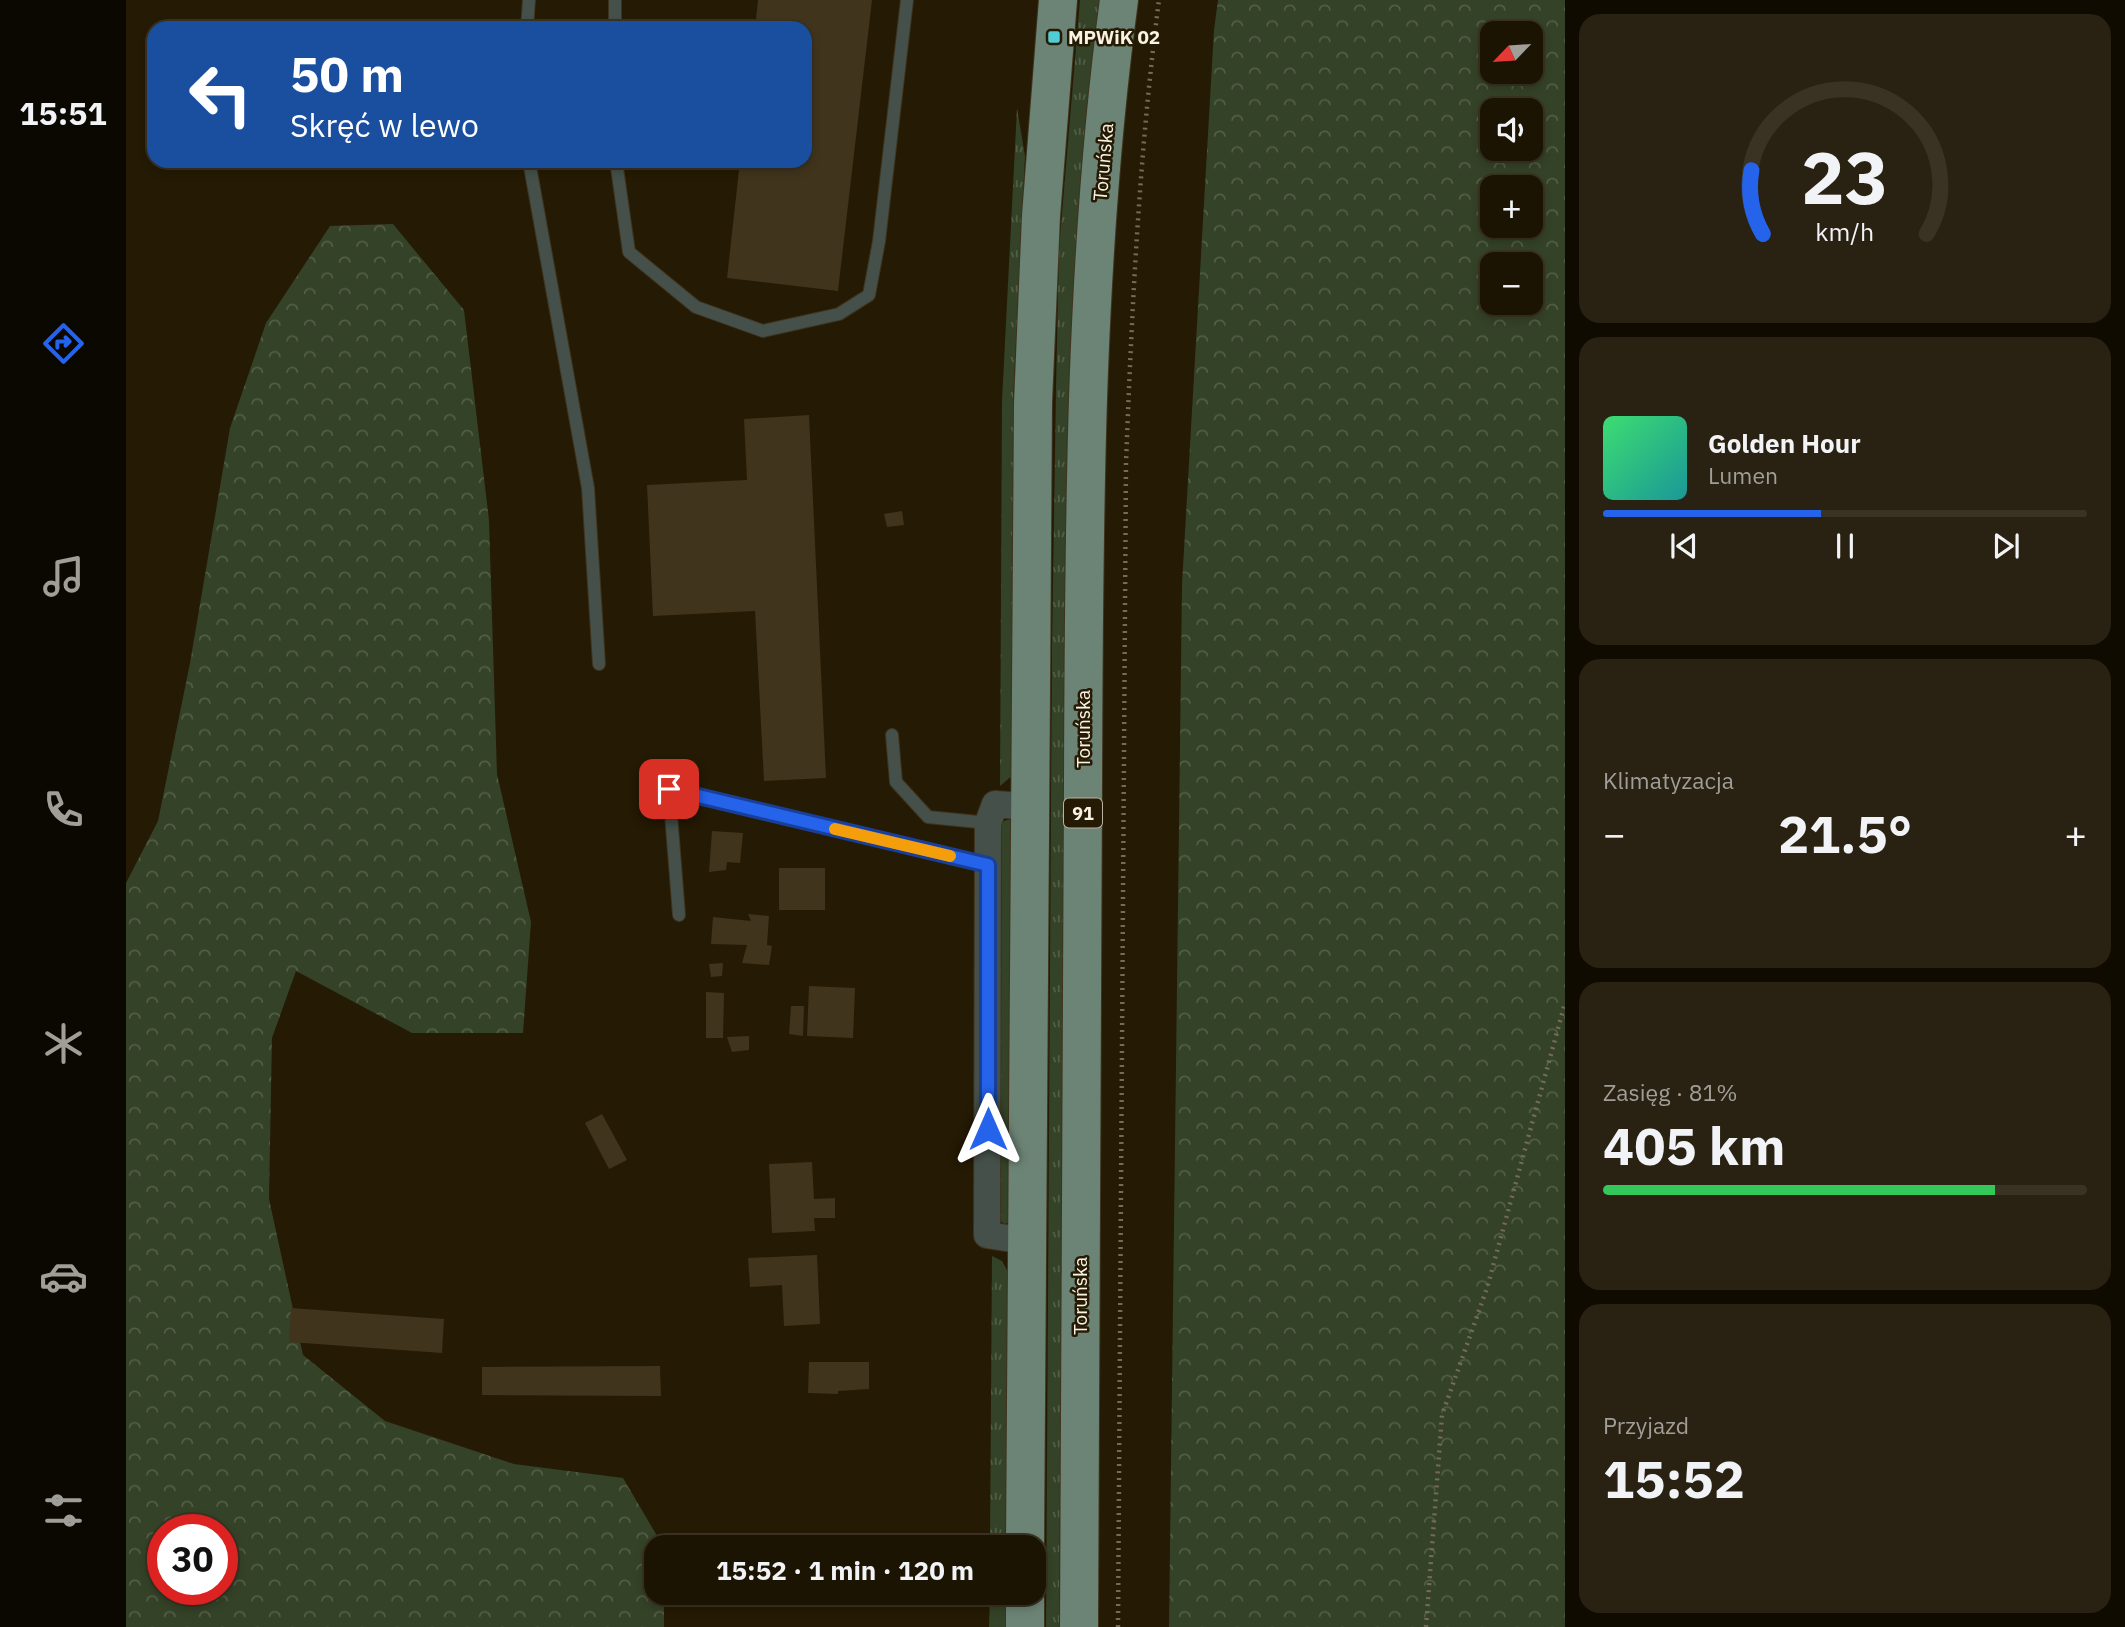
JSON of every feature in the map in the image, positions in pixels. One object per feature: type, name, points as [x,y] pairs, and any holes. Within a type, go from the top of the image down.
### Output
[{"type":"main road","points":[[1025,1535],[1033,403],[1041,216],[1058,0]]},
{"type":"main road","name":"Toruńska","points":[[1079,1627],[1087,402],[1098,217],[1119,0]]},
{"type":"main road","points":[[1024,1627],[1025,1605]]},
{"type":"street","points":[[1026,1241],[988,1235],[988,822],[995,804],[1031,807]]},
{"type":"lane","points":[[528,21],[529,0]]},
{"type":"lane","points":[[615,0],[615,21]]},
{"type":"lane","points":[[617,168],[629,251],[696,307],[762,331],[839,314],[869,295],[879,241],[907,0]]},
{"type":"lane","points":[[530,168],[588,488],[599,664]]},
{"type":"lane","points":[[892,735],[896,782],[929,817],[988,822]]},
{"type":"lane","points":[[679,915],[669,789],[988,865]]},
{"type":"path","points":[[1118,1627],[1126,463],[1141,177],[1159,0]]},
{"type":"path","points":[[1426,1627],[1442,1415],[1487,1288],[1565,1003]]},
{"type":"green space","points":[[1080,0],[1102,0],[1064,982],[1059,1627],[1046,1627],[1056,388],[1059,249]]},
{"type":"green space","points":[[1218,0],[1565,0],[1565,1627],[1169,1627],[1182,584],[1214,30]]},
{"type":"green space","points":[[1017,108],[1025,156],[1013,402],[1013,775],[1000,786],[1002,401]]},
{"type":"green space","points":[[393,224],[464,310],[489,520],[497,774],[531,922],[523,1033],[412,1033],[296,971],[272,1038],[269,1199],[303,1355],[385,1421],[514,1464],[623,1478],[657,1535],[644,1535],[644,1605],[664,1605],[664,1627],[126,1627],[126,883],[158,821],[190,663],[230,428],[266,323],[330,226]]},
{"type":"green space","points":[[1009,819],[1012,822],[1009,1222],[1005,1224],[1000,1221],[1002,822]]},
{"type":"green space","points":[[992,1256],[1002,1261],[1008,1272],[1006,1535],[990,1535]]},
{"type":"green space","points":[[990,1605],[1006,1605],[1006,1627],[989,1627]]},
{"type":"building","points":[[758,0],[872,0],[838,291],[727,278],[739,168],[812,168],[812,21],[756,21]]},
{"type":"building","points":[[809,415],[826,778],[764,781],[755,611],[653,616],[647,485],[747,480],[744,419]]},
{"type":"building","points":[[902,511],[904,525],[887,527],[884,514]]},
{"type":"building","points":[[712,831],[743,833],[740,863],[727,862],[726,870],[709,872]]},
{"type":"building","points":[[779,868],[825,868],[825,910],[779,910]]},
{"type":"building","points":[[748,914],[769,916],[767,945],[772,946],[769,965],[742,963],[747,945],[711,944],[713,917],[751,921]]},
{"type":"building","points":[[723,963],[722,976],[711,977],[709,964]]},
{"type":"building","points":[[809,986],[855,988],[853,1038],[807,1036]]},
{"type":"building","points":[[706,992],[724,993],[723,1038],[706,1038]]},
{"type":"building","points":[[791,1006],[804,1006],[803,1036],[789,1034]]},
{"type":"building","points":[[749,1036],[749,1050],[732,1052],[727,1037]]},
{"type":"building","points":[[602,1114],[627,1160],[609,1169],[585,1123]]},
{"type":"building","points":[[812,1162],[814,1199],[835,1198],[835,1218],[814,1218],[815,1231],[772,1233],[769,1164]]},
{"type":"building","points":[[817,1255],[820,1324],[784,1326],[782,1285],[750,1287],[748,1258]]},
{"type":"building","points":[[291,1308],[444,1319],[442,1353],[289,1342]]},
{"type":"building","points":[[809,1362],[869,1362],[869,1389],[838,1391],[838,1394],[808,1393]]},
{"type":"building","points":[[660,1366],[661,1396],[482,1395],[482,1367]]},
{"type":"slow traffic","points":[[835,829],[950,856]]},
{"type":"place","name":"MPWiK 02","points":[[1054,37]]},
{"type":"route","points":[[669,789],[988,865],[988,1129]]}]
